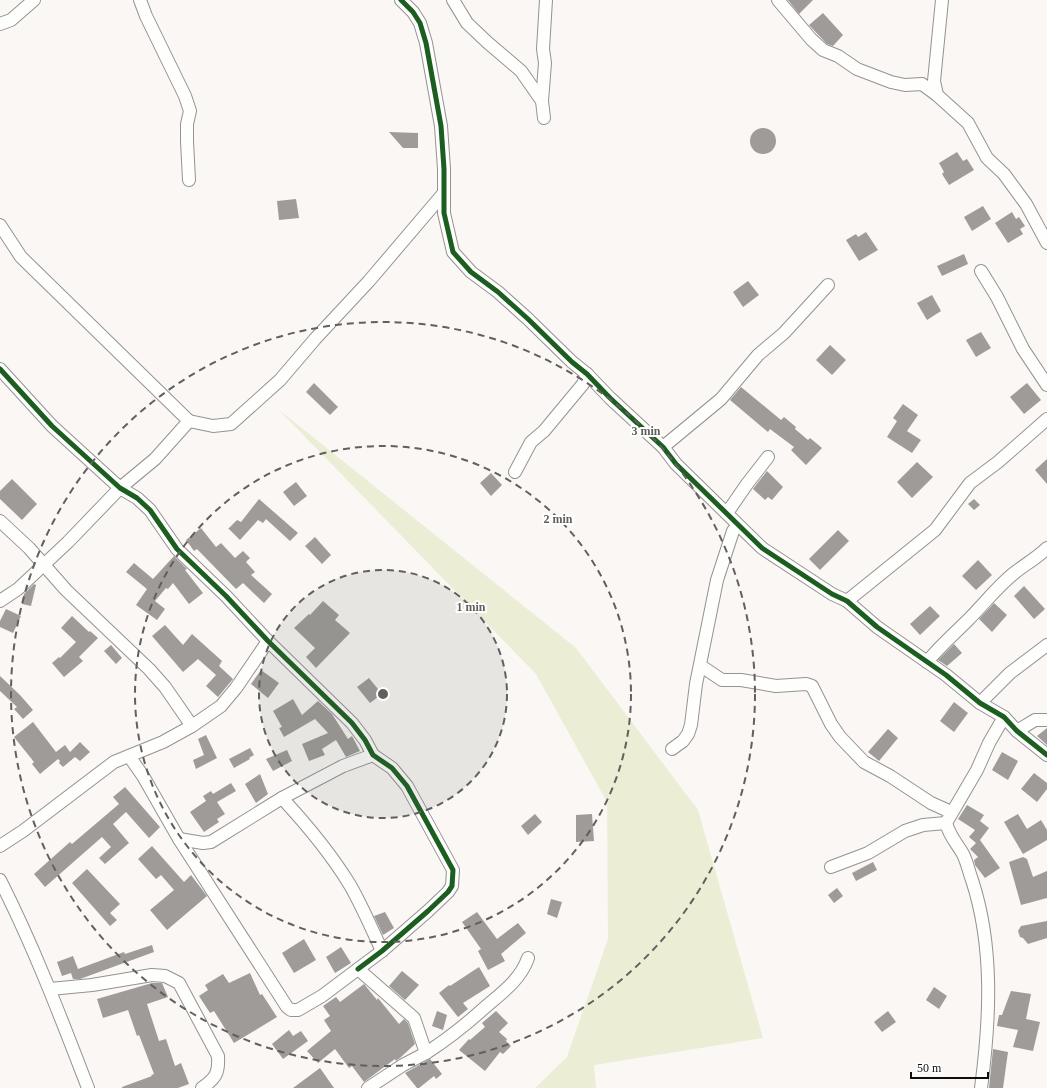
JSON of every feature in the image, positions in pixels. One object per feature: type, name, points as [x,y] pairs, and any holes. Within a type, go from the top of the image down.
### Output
[{"type":"street","points":[[0,24],[11,20],[34,0]]},
{"type":"street","points":[[140,0],[146,16],[185,96],[190,111],[187,124],[189,180]]},
{"type":"street","points":[[401,0],[413,6],[426,43],[441,126],[444,169],[444,213],[453,252],[471,272],[498,292],[572,362],[587,374],[663,447],[676,464],[762,548],[832,594],[846,601],[877,627],[927,662],[980,703],[1004,717],[1017,731],[1047,755]]},
{"type":"street","points":[[453,0],[467,22],[487,42],[521,71],[542,101]]},
{"type":"street","points":[[544,118],[542,101],[545,63],[543,49],[546,0]]},
{"type":"street","points":[[778,0],[811,39],[823,50],[838,56],[857,69],[891,82],[905,85],[922,84],[937,95],[968,123],[987,158],[1004,174],[1026,204],[1047,243]]},
{"type":"street","points":[[937,95],[934,81],[942,0]]},
{"type":"street","points":[[0,225],[21,257],[189,421],[213,426],[231,424],[280,380],[369,281],[444,194]]},
{"type":"street","points":[[981,271],[997,297],[1023,349],[1047,385]]},
{"type":"street","points":[[663,447],[721,399],[758,355],[784,333],[828,285]]},
{"type":"street","points":[[0,369],[52,426],[120,488],[137,498],[150,510],[177,549],[226,596],[268,641],[352,722],[366,740],[373,755],[392,768],[407,786],[453,870],[452,886],[448,892],[382,951],[322,996],[298,1010],[291,1010],[286,1007],[179,839],[143,776],[129,756]]},
{"type":"street","points":[[516,472],[531,442],[544,431],[583,384],[587,374]]},
{"type":"street","points":[[846,601],[935,530],[970,483],[998,462],[1047,418]]},
{"type":"street","points":[[0,601],[18,589],[68,542],[120,488],[155,458],[189,421]]},
{"type":"street","points":[[727,514],[747,484],[768,457]]},
{"type":"street","points":[[0,521],[29,548],[66,590],[165,686],[192,726]]},
{"type":"street","points":[[672,749],[683,741],[688,734],[692,720],[696,684],[718,580],[734,530],[738,526]]},
{"type":"street","points":[[927,662],[994,591],[1014,573],[1047,548]]},
{"type":"street","points":[[0,846],[23,831],[114,762],[163,742],[192,726],[220,706],[229,698],[268,641]]},
{"type":"street","points":[[980,703],[1010,673],[1047,645]]},
{"type":"street","points":[[701,666],[722,680],[741,680],[776,686],[806,684],[812,686],[831,724],[840,737],[864,762],[890,776],[931,803],[949,817]]},
{"type":"street","points":[[981,1088],[986,1048],[989,980],[981,913],[963,855],[949,834],[949,817],[977,770],[989,743],[1004,717]]},
{"type":"street","points":[[1017,731],[1035,720],[1047,720]]},
{"type":"street","points":[[179,839],[203,843],[211,842],[282,798],[342,766],[373,755]]},
{"type":"street","points":[[282,798],[304,822],[350,885],[382,951]]},
{"type":"street","points":[[831,867],[868,853],[905,831],[949,817]]},
{"type":"street","points":[[0,880],[50,989],[88,1088]]},
{"type":"street","points":[[374,1086],[461,1030],[507,990],[525,968],[528,958]]},
{"type":"street","points":[[358,969],[414,1018],[426,1053]]},
{"type":"street","points":[[50,989],[92,985],[152,975],[165,976],[179,983],[218,1056],[219,1068],[213,1080],[202,1088]]},
{"type":"green space","points":[[278,409],[576,648],[698,810],[763,1038],[594,1065],[596,1088],[535,1088],[567,1057],[608,939],[607,802],[536,674]]},
{"type":"building","points":[[788,0],[813,0],[799,14]]},
{"type":"building","points":[[823,13],[843,35],[833,46],[827,44],[809,25]]},
{"type":"building","points":[[763,128],[772,132],[776,141],[772,150],[763,154],[754,150],[750,141],[754,132]]},
{"type":"building","points":[[389,132],[418,133],[418,148],[403,148]]},
{"type":"building","points":[[957,152],[963,161],[967,159],[974,170],[949,185],[942,174],[944,172],[939,163]]},
{"type":"building","points":[[296,199],[299,218],[279,220],[277,201]]},
{"type":"building","points":[[983,206],[991,219],[972,231],[964,217]]},
{"type":"building","points":[[1012,212],[1016,219],[1019,217],[1025,226],[1020,229],[1023,234],[1008,243],[995,223]]},
{"type":"building","points":[[866,232],[878,250],[859,261],[846,240],[856,234],[858,237]]},
{"type":"building","points":[[964,254],[968,264],[942,276],[937,266]]},
{"type":"building","points":[[748,281],[759,295],[743,307],[733,292]]},
{"type":"building","points":[[932,295],[941,311],[927,320],[917,303]]},
{"type":"building","points":[[981,332],[991,348],[976,357],[966,340]]},
{"type":"building","points":[[830,345],[846,360],[832,375],[816,360]]},
{"type":"building","points":[[314,383],[338,407],[330,415],[306,392]]},
{"type":"building","points":[[1027,383],[1041,400],[1024,414],[1010,397]]},
{"type":"building","points":[[741,387],[781,420],[784,417],[808,440],[810,438],[822,448],[806,465],[791,450],[794,447],[770,429],[768,432],[730,400]]},
{"type":"building","points":[[903,404],[918,415],[907,431],[921,440],[912,453],[887,437],[897,421],[893,418]]},
{"type":"building","points":[[1047,459],[1047,484],[1035,470]]},
{"type":"building","points":[[917,462],[933,477],[912,498],[897,482]]},
{"type":"building","points":[[767,471],[783,487],[772,500],[768,497],[765,500],[753,489]]},
{"type":"building","points":[[491,473],[502,485],[491,496],[480,483]]},
{"type":"building","points":[[12,479],[37,504],[22,520],[0,499],[0,491]]},
{"type":"building","points":[[296,482],[307,496],[294,506],[283,492]]},
{"type":"building","points":[[259,499],[298,533],[290,541],[266,519],[263,523],[258,520],[240,540],[228,528],[237,520],[241,522]]},
{"type":"building","points":[[974,499],[980,505],[974,510],[968,504]]},
{"type":"building","points":[[201,528],[216,547],[221,543],[235,558],[243,551],[250,558],[246,562],[255,572],[251,575],[272,594],[264,603],[243,583],[236,589],[197,549],[194,551],[186,540]]},
{"type":"building","points":[[838,530],[849,541],[820,570],[809,559]]},
{"type":"building","points":[[315,537],[331,555],[322,564],[305,546]]},
{"type":"building","points":[[174,556],[187,569],[185,570],[203,593],[189,604],[173,583],[168,589],[166,588],[155,601],[165,609],[157,620],[136,605],[147,589],[126,572],[134,563],[153,579]]},
{"type":"building","points":[[978,560],[992,575],[976,590],[962,576]]},
{"type":"building","points":[[34,584],[36,585],[31,606],[22,604],[24,594]]},
{"type":"building","points":[[1024,586],[1045,609],[1034,619],[1014,596]]},
{"type":"building","points":[[323,601],[339,615],[335,620],[350,633],[316,668],[306,657],[315,648],[294,628],[309,614],[310,615]]},
{"type":"building","points":[[994,603],[1007,615],[992,632],[979,619]]},
{"type":"building","points":[[930,606],[940,616],[920,635],[910,624]]},
{"type":"building","points":[[6,609],[21,616],[13,633],[0,627],[0,621]]},
{"type":"building","points":[[72,616],[89,632],[90,631],[98,638],[79,657],[83,661],[64,677],[52,663],[59,657],[60,658],[76,642],[61,628]]},
{"type":"building","points":[[165,625],[183,645],[192,634],[222,661],[219,666],[233,679],[218,697],[206,686],[216,675],[198,659],[183,672],[152,636]]},
{"type":"building","points":[[954,644],[962,653],[947,666],[938,660]]},
{"type":"building","points":[[111,645],[122,658],[116,664],[104,651]]},
{"type":"building","points":[[261,670],[279,683],[268,698],[251,684]]},
{"type":"building","points":[[0,676],[33,710],[23,719],[14,709],[17,707],[0,691]]},
{"type":"building","points":[[369,678],[382,694],[370,703],[357,687]]},
{"type":"building","points":[[293,699],[302,715],[318,701],[332,714],[348,739],[352,736],[360,751],[346,757],[336,740],[322,749],[325,755],[309,761],[302,744],[328,733],[315,719],[284,737],[279,728],[282,727],[273,711]]},
{"type":"building","points":[[954,702],[968,713],[954,732],[940,721]]},
{"type":"building","points":[[33,722],[56,752],[65,745],[70,752],[80,742],[90,752],[80,761],[75,757],[63,767],[59,763],[60,761],[58,759],[40,774],[32,764],[34,762],[14,737]]},
{"type":"building","points":[[1047,728],[1047,745],[1037,736]]},
{"type":"building","points":[[888,729],[898,738],[879,761],[868,752]]},
{"type":"building","points":[[206,735],[217,758],[196,769],[193,760],[204,755],[198,739]]},
{"type":"building","points":[[250,748],[254,755],[234,768],[229,759]]},
{"type":"building","points":[[287,750],[292,761],[273,771],[266,759]]},
{"type":"building","points":[[1002,752],[1018,761],[1008,780],[992,770]]},
{"type":"building","points":[[1034,773],[1047,783],[1047,789],[1037,802],[1021,789]]},
{"type":"building","points":[[260,774],[268,794],[256,803],[245,784]]},
{"type":"building","points":[[231,783],[236,791],[217,802],[225,814],[217,819],[219,822],[204,832],[190,812],[206,801],[203,796],[211,791],[213,794]]},
{"type":"building","points":[[125,787],[160,827],[149,838],[126,812],[113,824],[129,843],[105,864],[99,858],[111,847],[102,837],[45,887],[34,874],[70,842],[72,844],[119,804],[113,797]]},
{"type":"building","points":[[967,805],[984,815],[980,821],[989,828],[980,840],[1000,868],[985,878],[975,865],[974,860],[978,857],[970,849],[976,843],[969,837],[975,830],[958,819]]},
{"type":"building","points":[[535,814],[542,822],[528,835],[521,826]]},
{"type":"building","points":[[592,814],[594,841],[576,842],[576,815]]},
{"type":"building","points":[[1018,814],[1027,829],[1041,820],[1047,830],[1047,840],[1023,854],[1004,822]]},
{"type":"building","points":[[152,846],[184,882],[191,875],[207,896],[167,930],[150,910],[174,890],[161,875],[156,879],[138,859]]},
{"type":"building","points":[[1023,857],[1027,859],[1033,877],[1047,871],[1047,898],[1021,905],[1009,862]]},
{"type":"building","points":[[873,862],[877,870],[856,881],[852,873]]},
{"type":"building","points":[[87,869],[120,904],[110,913],[117,920],[110,926],[72,883]]},
{"type":"building","points":[[837,888],[843,896],[834,903],[828,895]]},
{"type":"building","points":[[551,899],[562,902],[557,918],[547,914]]},
{"type":"building","points":[[385,912],[394,928],[383,935],[374,916]]},
{"type":"building","points":[[477,912],[497,939],[518,923],[526,933],[501,954],[505,961],[488,970],[478,951],[481,949],[462,922]]},
{"type":"building","points":[[1047,921],[1047,938],[1028,944],[1023,938],[1020,937],[1018,931],[1021,926]]},
{"type":"building","points":[[304,939],[316,960],[294,973],[282,953]]},
{"type":"building","points":[[152,945],[154,952],[80,979],[73,979],[71,973],[62,976],[57,962],[73,956],[78,969],[124,952],[125,954]]},
{"type":"building","points":[[341,947],[351,963],[335,973],[326,957]]},
{"type":"building","points":[[479,967],[490,986],[463,1003],[468,1009],[458,1017],[439,993],[449,985],[450,986]]},
{"type":"building","points":[[402,971],[419,985],[405,1000],[389,986]]},
{"type":"building","points":[[250,973],[260,995],[262,994],[277,1017],[234,1043],[214,1011],[210,1013],[199,996],[208,990],[205,985],[223,974],[229,983]]},
{"type":"building","points":[[152,983],[162,983],[168,997],[147,1004],[159,1041],[166,1039],[175,1066],[181,1063],[189,1084],[178,1088],[122,1088],[154,1074],[139,1035],[137,1036],[128,1010],[103,1018],[97,999]]},
{"type":"building","points":[[364,984],[377,1000],[378,998],[399,1024],[404,1019],[408,1023],[415,1044],[396,1061],[395,1059],[364,1082],[352,1066],[349,1068],[335,1049],[318,1063],[307,1051],[331,1031],[324,1020],[330,1016],[323,1006],[336,997],[340,1002]]},
{"type":"building","points":[[934,987],[947,996],[939,1009],[926,1000]]},
{"type":"building","points":[[1011,991],[1031,994],[1026,1019],[1040,1022],[1033,1051],[1013,1047],[1018,1030],[997,1026],[999,1015],[1002,1015]]},
{"type":"building","points":[[437,1011],[447,1015],[443,1030],[432,1026]]},
{"type":"building","points":[[496,1011],[508,1023],[499,1032],[507,1039],[506,1041],[511,1046],[503,1054],[500,1052],[485,1071],[459,1050],[469,1039],[470,1040],[485,1027],[482,1023]]},
{"type":"building","points":[[888,1011],[896,1022],[882,1032],[874,1022]]},
{"type":"building","points":[[289,1030],[293,1036],[301,1031],[308,1041],[283,1059],[272,1044]]},
{"type":"building","points":[[993,1049],[1008,1052],[1003,1088],[989,1088]]},
{"type":"building","points":[[430,1059],[442,1074],[436,1079],[434,1076],[417,1088],[405,1073]]},
{"type":"building","points":[[320,1068],[334,1088],[293,1088]]},
{"type":"cycle path","points":[[401,0],[413,12],[420,23],[426,43],[441,126],[444,169],[444,213],[453,252],[471,272],[498,292],[572,362],[587,374],[610,398],[663,447],[676,464],[762,548],[832,594],[847,601],[877,627],[946,675],[980,703],[1004,717],[1017,731],[1047,755]]},
{"type":"cycle path","points":[[0,369],[52,426],[120,488],[137,498],[150,510],[177,549],[226,596],[268,641],[352,723],[365,740],[373,755],[392,768],[407,786],[453,870],[452,886],[448,892],[428,911],[382,951],[358,969]]}]
